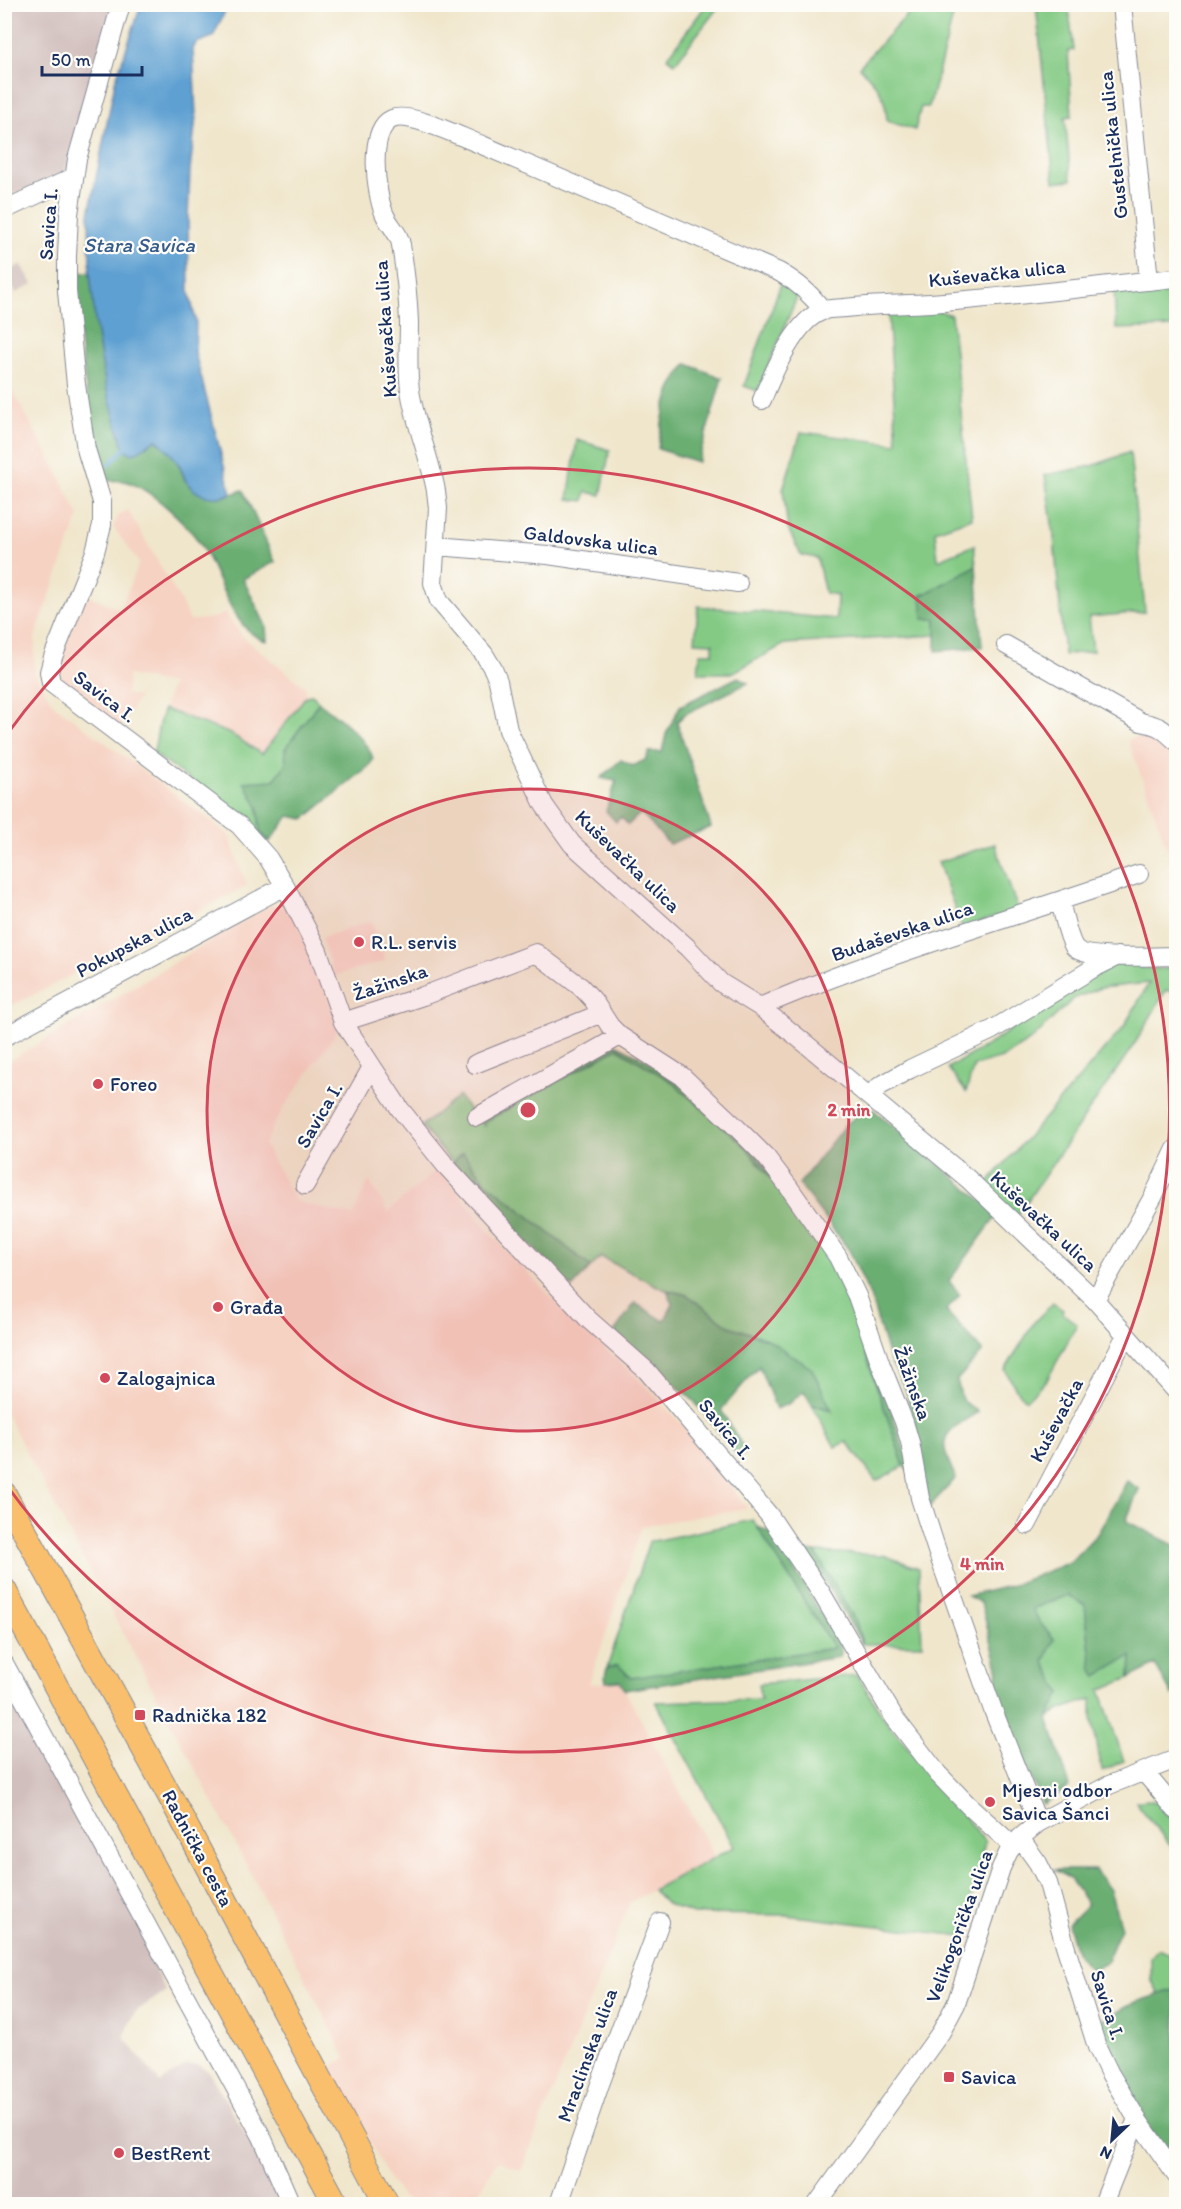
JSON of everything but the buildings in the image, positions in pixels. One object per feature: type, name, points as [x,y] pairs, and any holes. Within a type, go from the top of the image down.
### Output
[{"type":"main road","name":"Radnička cesta","points":[[4,1494],[172,1800],[382,2196]]},
{"type":"main road","points":[[4,1590],[336,2205]]},
{"type":"street","name":"Savica I.","points":[[121,4],[86,122],[74,177],[69,214],[67,291],[76,385],[86,449],[102,502],[102,525],[95,552],[53,657],[49,672],[51,683],[239,825],[267,858],[285,886],[318,951],[343,1022],[400,1109],[446,1166],[588,1318],[647,1371],[769,1515],[822,1594],[894,1717],[938,1774],[968,1806],[1016,1842],[1038,1863],[1048,1883],[1097,2047],[1108,2072],[1176,2175]]},
{"type":"street","name":"Gustelnička ulica","points":[[1122,4],[1149,280]]},
{"type":"street","name":"Kuševačka ulica","points":[[1176,278],[931,303],[864,305],[823,311],[803,288],[778,272],[471,141],[415,120],[402,117],[386,123],[375,153],[382,211],[401,242],[408,294],[409,380],[436,491],[438,508],[433,582],[435,592],[439,601],[494,669],[508,730],[544,805],[558,827],[572,844],[688,948],[721,983],[760,1007],[968,1179],[1095,1300],[1176,1391]]},
{"type":"street","name":"Savica I.","points":[[4,210],[74,177]]},
{"type":"street","points":[[762,400],[785,351],[804,326],[823,311]]},
{"type":"street","name":"Galdovska ulica","points":[[436,546],[548,555],[738,583]]},
{"type":"street","points":[[1006,645],[1141,722],[1160,726],[1176,741]]},
{"type":"street","name":"Budaševska ulica","points":[[760,1007],[909,949],[1060,902],[1139,874]]},
{"type":"street","name":"Pokupska ulica","points":[[4,1037],[285,886]]},
{"type":"street","points":[[1060,902],[1072,942],[1078,950],[1098,955],[1176,956]]},
{"type":"street","name":"Žažinska","points":[[343,1022],[423,996],[536,953],[581,987],[610,1026],[621,1036],[682,1076],[766,1157],[838,1257],[857,1296],[881,1365],[901,1413],[910,1442],[921,1498],[936,1548],[993,1710],[1038,1823]]},
{"type":"street","points":[[869,1095],[879,1086],[910,1069],[992,1030],[1092,969],[1118,956]]},
{"type":"street","points":[[475,1064],[602,1014]]},
{"type":"street","points":[[477,1117],[621,1036]]},
{"type":"street","name":"Savica I.","points":[[305,1185],[372,1066]]},
{"type":"street","points":[[1095,1300],[1153,1197],[1176,1149]]},
{"type":"street","name":"Kuševačka","points":[[1027,1525],[1126,1335]]},
{"type":"street","points":[[4,1663],[262,2137],[291,2205]]},
{"type":"street","name":"Velikogorička ulica","points":[[816,2205],[941,2032],[956,2004],[1005,1858],[1016,1842],[1038,1823],[1109,1785],[1145,1773],[1176,1759]]},
{"type":"street","points":[[1145,1773],[1176,1810]]},
{"type":"street","name":"Mraclinska ulica","points":[[559,2205],[600,2084],[660,1922]]},
{"type":"street","points":[[1103,2205],[1137,2119]]},
{"type":"street","points":[[382,2196],[400,2205]]},
{"type":"shaded area","points":[[5,5],[112,5],[65,173],[5,198]]},
{"type":"shaded area","points":[[21,264],[33,284],[16,293],[5,274]]},
{"type":"shaded area","points":[[4,375],[79,516],[35,637],[34,672],[53,704],[228,834],[247,886],[5,1009]]},
{"type":"shaded area","points":[[128,510],[190,621],[217,617],[225,613],[243,637],[305,687],[306,696],[262,754],[231,734],[164,709],[172,684],[128,675],[126,694],[139,697],[120,728],[58,680],[57,659],[85,594],[120,609],[139,563],[113,527],[119,515]]},
{"type":"shaded area","points":[[1156,730],[1176,750],[1176,895],[1169,853],[1128,740]]},
{"type":"shaded area","points":[[270,905],[288,908],[294,915],[340,1027],[283,1109],[264,1144],[295,1201],[353,1216],[369,1180],[388,1212],[439,1168],[488,1231],[564,1311],[635,1376],[690,1432],[747,1508],[642,1526],[589,1684],[620,1681],[715,1858],[630,1902],[521,2171],[499,2161],[495,2164],[474,2201],[456,2198],[433,2204],[414,2204],[403,2198],[389,2179],[330,2067],[346,2058],[245,1862],[5,1412],[5,1064]]},
{"type":"shaded area","points":[[371,921],[386,961],[334,976],[321,938]]},
{"type":"shaded area","points":[[4,1669],[164,1965],[155,1970],[166,1991],[135,2012],[124,2037],[160,2083],[187,2065],[198,2065],[208,2071],[241,2126],[282,2204],[5,2204]]},
{"type":"green space","points":[[917,4],[956,5],[929,107],[921,107],[915,130],[887,121],[885,104],[879,91],[859,67]]},
{"type":"green space","points":[[706,5],[720,5],[675,63],[667,58]]},
{"type":"green space","points":[[1036,5],[1068,5],[1074,50],[1068,51],[1072,116],[1065,117],[1071,180],[1054,182]]},
{"type":"green space","points":[[90,272],[106,387],[124,449],[142,449],[156,439],[174,457],[185,480],[223,497],[243,490],[275,562],[243,579],[266,626],[267,641],[255,636],[244,627],[235,614],[201,545],[178,517],[156,498],[134,485],[124,481],[101,481],[84,377],[77,299],[76,273]]},
{"type":"green space","points":[[783,278],[799,292],[758,391],[744,386]]},
{"type":"green space","points":[[1176,282],[1176,327],[1116,329],[1114,287]]},
{"type":"green space","points":[[888,311],[940,311],[951,315],[972,518],[935,531],[938,560],[974,545],[976,566],[921,596],[936,619],[937,635],[785,644],[732,673],[698,673],[700,653],[713,653],[713,643],[695,642],[698,606],[836,619],[837,595],[825,593],[817,558],[801,555],[788,529],[783,489],[801,432],[897,444]]},
{"type":"green space","points":[[687,364],[722,378],[698,462],[658,449],[663,415],[670,393],[674,382]]},
{"type":"green space","points":[[577,440],[610,450],[601,495],[586,492],[584,501],[568,499]]},
{"type":"green space","points":[[1130,452],[1145,612],[1089,617],[1093,651],[1064,655],[1054,537],[1045,475],[1092,466]]},
{"type":"green space","points":[[976,566],[982,647],[936,651],[936,619],[923,619],[921,596]]},
{"type":"green space","points":[[738,677],[748,683],[685,714],[677,722],[711,827],[669,844],[641,813],[628,825],[621,817],[616,822],[606,811],[616,781],[601,778],[621,760],[633,766],[645,760],[649,752],[662,752],[666,734],[680,706]]},
{"type":"green space","points":[[312,695],[319,702],[285,749],[286,764],[274,781],[245,782],[258,807],[260,832],[270,841],[268,843],[247,822],[153,753],[164,709],[231,734],[262,754],[306,696]]},
{"type":"green space","points":[[319,702],[342,720],[365,743],[373,759],[369,766],[304,819],[289,816],[270,841],[260,832],[258,807],[244,782],[274,780],[286,764],[285,749]]},
{"type":"green space","points":[[995,844],[1018,910],[962,928],[938,862]]},
{"type":"green space","points":[[1139,962],[1140,968],[1171,969],[1172,962],[1176,962],[1176,993],[1166,990],[1137,1040],[1015,1219],[984,1187],[1123,1028],[1149,983],[1100,988],[1073,999],[1031,1040],[1002,1058],[974,1066],[966,1092],[948,1068],[996,1040],[1043,1006],[1114,964]]},
{"type":"green space","points":[[615,1044],[665,1069],[750,1146],[830,1251],[859,1309],[913,1477],[904,1466],[834,1262],[746,1147],[671,1081],[617,1048],[484,1122],[485,1127],[479,1119]]},
{"type":"green space","points":[[617,1048],[671,1081],[746,1147],[834,1262],[904,1466],[876,1481],[847,1442],[835,1447],[812,1405],[832,1410],[769,1340],[729,1326],[687,1295],[663,1289],[601,1257],[591,1267],[485,1181],[463,1153],[452,1163],[421,1126],[459,1096],[472,1114],[484,1122]]},
{"type":"green space","points":[[869,1106],[998,1214],[949,1281],[960,1295],[946,1311],[983,1351],[957,1380],[962,1400],[978,1412],[957,1426],[946,1438],[946,1453],[956,1478],[929,1507],[921,1470],[916,1428],[905,1389],[890,1361],[870,1296],[849,1250],[799,1184],[844,1126]]},
{"type":"green space","points":[[463,1153],[485,1181],[591,1267],[572,1288],[452,1163]]},
{"type":"green space","points":[[667,1290],[687,1295],[729,1326],[769,1340],[812,1369],[832,1411],[812,1405],[804,1391],[790,1403],[776,1409],[759,1366],[721,1410],[746,1452],[739,1458],[694,1401],[614,1332],[635,1303],[664,1321],[673,1304]]},
{"type":"green space","points":[[1053,1303],[1077,1324],[1047,1380],[1026,1400],[1016,1389],[1005,1370],[1035,1321]]},
{"type":"green space","points":[[1127,1481],[1139,1489],[1126,1521],[1176,1546],[1176,1692],[1172,1695],[1155,1665],[1130,1678],[1131,1656],[1097,1676],[1092,1670],[1085,1605],[1068,1595],[1032,1609],[1054,1639],[1044,1662],[1061,1693],[1048,1718],[1070,1787],[1043,1804],[1012,1735],[996,1688],[998,1667],[981,1603],[968,1596],[1013,1585],[1070,1562],[1098,1533]]},
{"type":"green space","points":[[753,1520],[834,1648],[631,1678],[618,1665],[607,1668],[649,1542]]},
{"type":"green space","points":[[757,1527],[772,1532],[841,1647],[839,1657],[625,1690],[620,1681],[606,1682],[607,1668],[618,1665],[631,1678],[834,1648]]},
{"type":"green space","points":[[804,1551],[815,1552],[856,1622],[862,1644],[832,1592]]},
{"type":"green space","points":[[815,1552],[883,1555],[919,1568],[922,1645],[862,1644],[856,1622]]},
{"type":"green space","points":[[1068,1595],[1085,1605],[1092,1670],[1131,1655],[1130,1678],[1100,1690],[1124,1761],[1102,1771],[1092,1719],[1092,1699],[1062,1709],[1048,1718],[1061,1693],[1044,1662],[1054,1639],[1031,1609]]},
{"type":"green space","points":[[857,1675],[886,1721],[985,1842],[962,1936],[786,1915],[693,1914],[667,1904],[653,1890],[734,1847],[656,1702],[761,1699],[758,1684]]},
{"type":"green space","points":[[1147,1800],[1162,1804],[1176,1818],[1176,1853],[1136,1802]]},
{"type":"green space","points":[[1055,1870],[1095,1870],[1110,1890],[1121,1928],[1106,1963],[1092,1971],[1077,1955],[1068,1924],[1088,1904],[1070,1879]]},
{"type":"green space","points":[[1158,1949],[1173,1956],[1176,1960],[1176,1989],[1159,1995],[1151,1979],[1151,1957]]},
{"type":"green space","points":[[1176,1989],[1176,2162],[1160,2147],[1106,2050],[1100,2021],[1136,2002]]},
{"type":"water","name":"Stara Savica","points":[[141,5],[228,5],[213,37],[196,43],[193,49],[196,117],[188,218],[189,291],[196,322],[195,353],[231,493],[219,497],[207,496],[195,491],[186,481],[179,464],[156,439],[132,454],[124,449],[106,387],[96,328],[90,272],[89,214],[115,82]]},
{"type":"waterway","points":[[109,465],[124,449]]},
{"type":"place","name":"R.L. servis","points":[[359,942]]},
{"type":"place","name":"Foreo","points":[[98,1084]]},
{"type":"place","name":"Građa","points":[[218,1307]]},
{"type":"place","name":"Zalogajnica","points":[[105,1378]]},
{"type":"place","name":"Radnička 182","points":[[140,1715]]},
{"type":"place","name":"Mjesni odbor Savica Šanci","points":[[990,1802]]},
{"type":"place","name":"Savica","points":[[949,2077]]},
{"type":"place","name":"BestRent","points":[[119,2153]]}]
